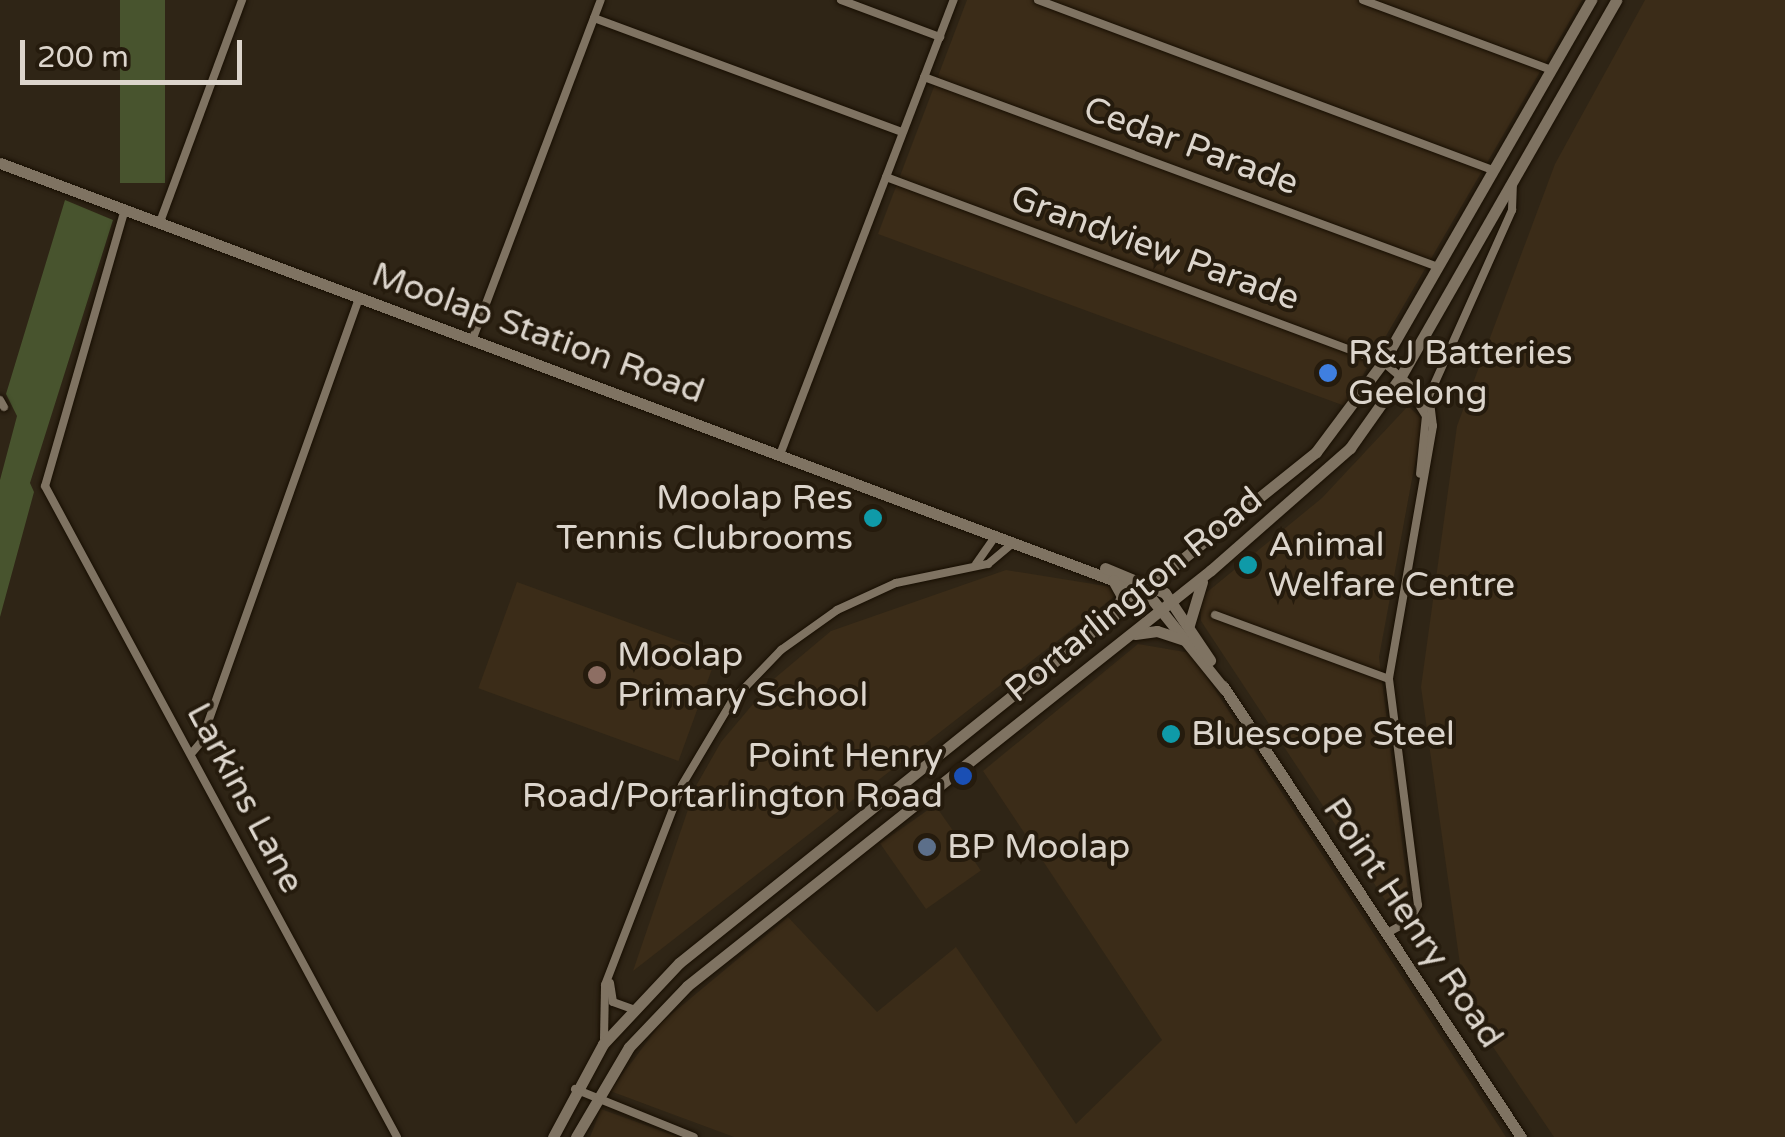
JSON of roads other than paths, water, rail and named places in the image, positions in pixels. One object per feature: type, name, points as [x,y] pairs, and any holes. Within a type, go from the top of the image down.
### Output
[{"type":"main road","name":"Portarlington Road","points":[[553,1137],[575,1089],[603,1044],[632,1008],[679,963],[1151,589],[1316,452],[1383,362],[1591,0]]},
{"type":"main road","name":"Portarlington Road","points":[[576,1137],[629,1047],[686,986],[1167,605],[1313,486],[1350,448],[1401,376],[1616,0]]},
{"type":"main road","name":"Moolap Station Road","points":[[0,163],[1151,589]]},
{"type":"main road","name":"Moolap Station Road","points":[[1058,555],[1112,578],[1151,589]]},
{"type":"main road","points":[[1128,636],[1157,630],[1189,636],[1194,594],[1210,570]]},
{"type":"main road","points":[[1112,578],[1122,596],[1112,620]]},
{"type":"main road","name":"Point Henry Road","points":[[1151,589],[1189,636],[1521,1137]]},
{"type":"street","points":[[160,222],[242,0]]},
{"type":"street","points":[[841,0],[940,36]]},
{"type":"street","points":[[781,452],[954,0]]},
{"type":"street","points":[[1038,0],[1494,170]]},
{"type":"street","points":[[1363,0],[1551,70]]},
{"type":"street","points":[[473,338],[594,18],[597,1]]},
{"type":"street","points":[[594,18],[903,132]]},
{"type":"street","name":"Cedar Parade","points":[[924,76],[1438,268]]},
{"type":"street","name":"Grandview Parade","points":[[886,177],[1383,362],[1426,404]]},
{"type":"street","points":[[1386,934],[1409,921],[1418,896],[1389,679],[1418,498],[1426,404],[1512,210],[1514,180]]},
{"type":"street","name":"Larkins Lane","points":[[125,209],[45,486],[397,1137]]},
{"type":"street","points":[[191,754],[201,742],[360,296]]},
{"type":"street","points":[[972,566],[986,556],[997,532]]},
{"type":"street","points":[[603,1044],[602,995],[682,785],[708,734],[747,683],[837,610],[896,583],[993,562],[1016,539]]},
{"type":"street","points":[[1216,615],[1389,679]]},
{"type":"street","points":[[613,969],[610,997],[632,1008]]},
{"type":"street","points":[[575,1089],[694,1137]]},
{"type":"place","name":"R&J Batteries Geelong","points":[[1328,373]]},
{"type":"place","name":"Moolap Res Tennis Clubrooms","points":[[873,518]]},
{"type":"place","name":"Animal Welfare Centre","points":[[1248,565]]},
{"type":"place","name":"Moolap Primary School","points":[[597,675]]},
{"type":"place","name":"Bluescope Steel","points":[[1171,734]]},
{"type":"place","name":"Point Henry Road/Portarlington Road","points":[[963,776]]},
{"type":"place","name":"BP Moolap","points":[[927,847]]}]
